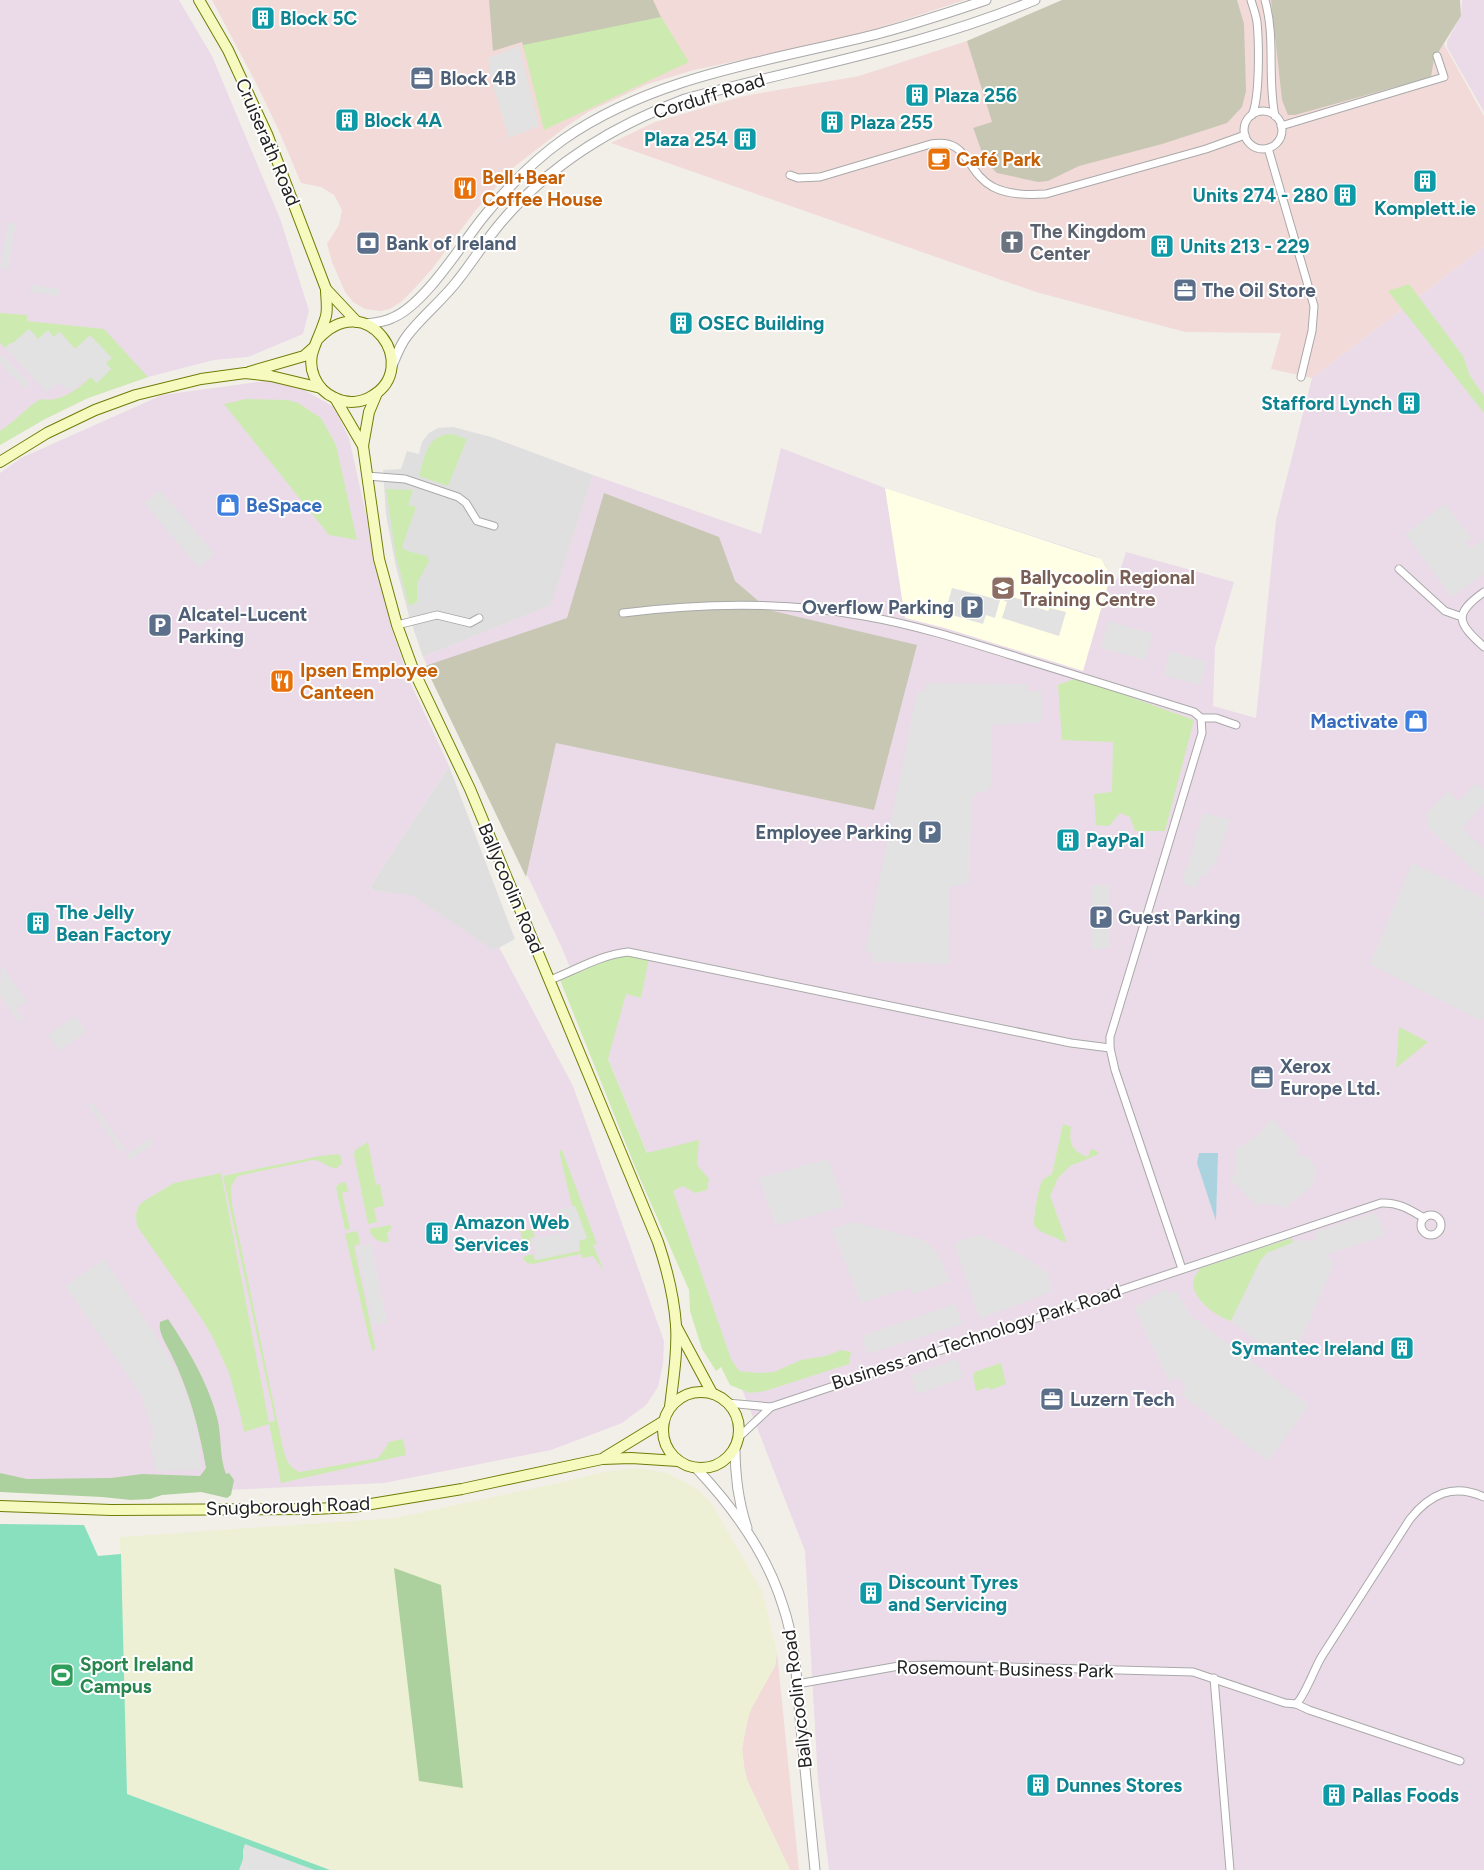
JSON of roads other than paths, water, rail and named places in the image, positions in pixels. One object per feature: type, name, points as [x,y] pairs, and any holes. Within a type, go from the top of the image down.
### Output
[{"type":"main road","name":"Cruiserath Road","points":[[199,0],[228,50],[267,134],[326,289],[326,314],[316,344]]},
{"type":"main road","name":"Cruiserath Road","points":[[326,289],[362,323]]},
{"type":"main road","points":[[0,462],[47,433],[95,410],[136,395],[201,378],[245,373],[304,356],[327,329],[337,324],[362,323],[376,329],[385,339],[391,352],[392,366],[389,377],[383,387],[377,393],[357,402],[335,398],[321,388],[271,376],[245,373]]},
{"type":"main road","points":[[316,344],[311,365],[313,374],[321,388]]},
{"type":"main road","name":"Ballycoolin Road","points":[[377,393],[369,412],[363,446],[379,559],[397,625],[413,669],[470,790],[550,980],[668,1270],[676,1325],[670,1407]]},
{"type":"main road","name":"Ballycoolin Road","points":[[335,398],[363,446]]},
{"type":"main road","name":"Ballycoolin Road","points":[[676,1325],[712,1393]]},
{"type":"main road","points":[[690,1393],[712,1393],[728,1403],[737,1418],[737,1442],[726,1460],[715,1466],[696,1468],[688,1466],[678,1461],[670,1453],[664,1442],[662,1432],[664,1421],[670,1407],[678,1399],[690,1393]]},
{"type":"main road","name":"Snugborough Road","points":[[602,1458],[664,1421]]},
{"type":"main road","name":"Snugborough Road","points":[[0,1506],[111,1510],[314,1509],[354,1507],[462,1489],[602,1458],[678,1461]]},
{"type":"street","name":"Corduff Road","points":[[362,323],[393,318],[415,303],[440,275],[484,217],[520,177],[564,139],[608,113],[672,85],[768,59],[881,33],[986,0]]},
{"type":"street","name":"Corduff Road","points":[[392,366],[407,336],[458,280],[490,236],[526,195],[565,161],[613,130],[662,107],[685,99],[912,42],[979,21],[1035,0]]},
{"type":"street","points":[[1250,0],[1257,21],[1257,99],[1252,115],[1245,124],[1244,135],[1251,145],[1262,149],[1268,148],[1277,142],[1281,132],[1281,126],[1275,116],[1272,99],[1272,30],[1266,0]]},
{"type":"street","points":[[1281,126],[1444,77],[1437,56]]},
{"type":"street","points":[[1252,115],[1264,112],[1275,116]]},
{"type":"street","points":[[790,175],[798,178],[820,177],[931,144],[948,143],[959,149],[978,176],[994,187],[1012,193],[1046,194],[1206,148],[1244,135]]},
{"type":"street","points":[[1268,148],[1314,306],[1312,331],[1301,376]]},
{"type":"street","points":[[367,476],[405,479],[458,497],[466,503],[477,521],[494,526]]},
{"type":"street","points":[[1399,570],[1445,611],[1462,617]]},
{"type":"street","points":[[1484,592],[1466,607],[1462,617],[1464,627],[1484,647]]},
{"type":"street","points":[[623,613],[671,607],[746,605],[824,610],[863,616],[943,634],[1194,712],[1201,718],[1216,718],[1236,725]]},
{"type":"street","points":[[397,625],[437,615],[470,623],[479,618]]},
{"type":"street","points":[[1182,1268],[1115,1070],[1110,1048],[1110,1037],[1202,732],[1201,718]]},
{"type":"street","points":[[550,980],[601,958],[615,953],[628,952],[1062,1041],[1110,1048]]},
{"type":"street","name":"Business and Technology Park Road","points":[[728,1403],[771,1406],[1381,1203],[1390,1202],[1405,1206],[1424,1218]]},
{"type":"street","name":"Business and Technology Park Road","points":[[737,1442],[771,1406]]},
{"type":"street","name":"Ballycoolin Road","points":[[737,1442],[735,1472],[737,1490],[740,1508],[749,1535]]},
{"type":"street","name":"Ballycoolin Road","points":[[696,1468],[717,1490],[749,1535],[784,1606],[789,1626],[797,1684],[815,1870]]},
{"type":"street","points":[[1296,1704],[1303,1696],[1313,1671],[1322,1656],[1420,1506],[1431,1498],[1446,1492],[1461,1491],[1484,1498]]},
{"type":"street","name":"Rosemount Business Park","points":[[797,1684],[899,1666],[933,1665],[1193,1672],[1284,1702],[1296,1704],[1460,1761]]},
{"type":"street","points":[[1214,1678],[1230,1870]]},
{"type":"water","points":[[1199,1153],[1218,1153],[1216,1221],[1197,1163]]},
{"type":"place","name":"Block 5C","points":[[263,18]]},
{"type":"place","name":"Block 4B","points":[[422,78]]},
{"type":"place","name":"Plaza 256","points":[[917,95]]},
{"type":"place","name":"Block 4A","points":[[347,120]]},
{"type":"place","name":"Plaza 255","points":[[832,122]]},
{"type":"place","name":"Plaza 254","points":[[745,139]]},
{"type":"place","name":"Café Park","points":[[939,159]]},
{"type":"place","name":"Komplett.ie","points":[[1425,181]]},
{"type":"place","name":"Bell+Bear Coffee House","points":[[465,188]]},
{"type":"place","name":"Units 274 - 280","points":[[1345,195]]},
{"type":"place","name":"The Kingdom Center","points":[[1012,242]]},
{"type":"place","name":"Bank of Ireland","points":[[368,243]]},
{"type":"place","name":"Units 213 - 229","points":[[1162,246]]},
{"type":"place","name":"The Oil Store","points":[[1185,290]]},
{"type":"place","name":"OSEC Building","points":[[681,323]]},
{"type":"place","name":"Stafford Lynch","points":[[1409,403]]},
{"type":"place","name":"BeSpace","points":[[228,505]]},
{"type":"place","name":"Ballycoolin Regional Training Centre","points":[[1003,588]]},
{"type":"place","name":"Overflow Parking","points":[[972,607]]},
{"type":"place","name":"Alcatel-Lucent Parking","points":[[160,625]]},
{"type":"place","name":"Ipsen Employee Canteen","points":[[282,681]]},
{"type":"place","name":"Mactivate","points":[[1416,721]]},
{"type":"place","name":"Employee Parking","points":[[930,832]]},
{"type":"place","name":"PayPal","points":[[1068,840]]},
{"type":"place","name":"Guest Parking","points":[[1101,917]]},
{"type":"place","name":"The Jelly Bean Factory","points":[[38,923]]},
{"type":"place","name":"Xerox Europe Ltd.","points":[[1262,1077]]},
{"type":"place","name":"Amazon Web Services","points":[[437,1233]]},
{"type":"place","name":"Symantec Ireland","points":[[1402,1348]]},
{"type":"place","name":"Luzern Tech","points":[[1052,1399]]},
{"type":"place","name":"Discount Tyres and Servicing","points":[[871,1593]]},
{"type":"place","name":"Sport Ireland Campus","points":[[62,1675]]},
{"type":"place","name":"Dunnes Stores","points":[[1038,1785]]},
{"type":"place","name":"Pallas Foods","points":[[1334,1795]]}]
